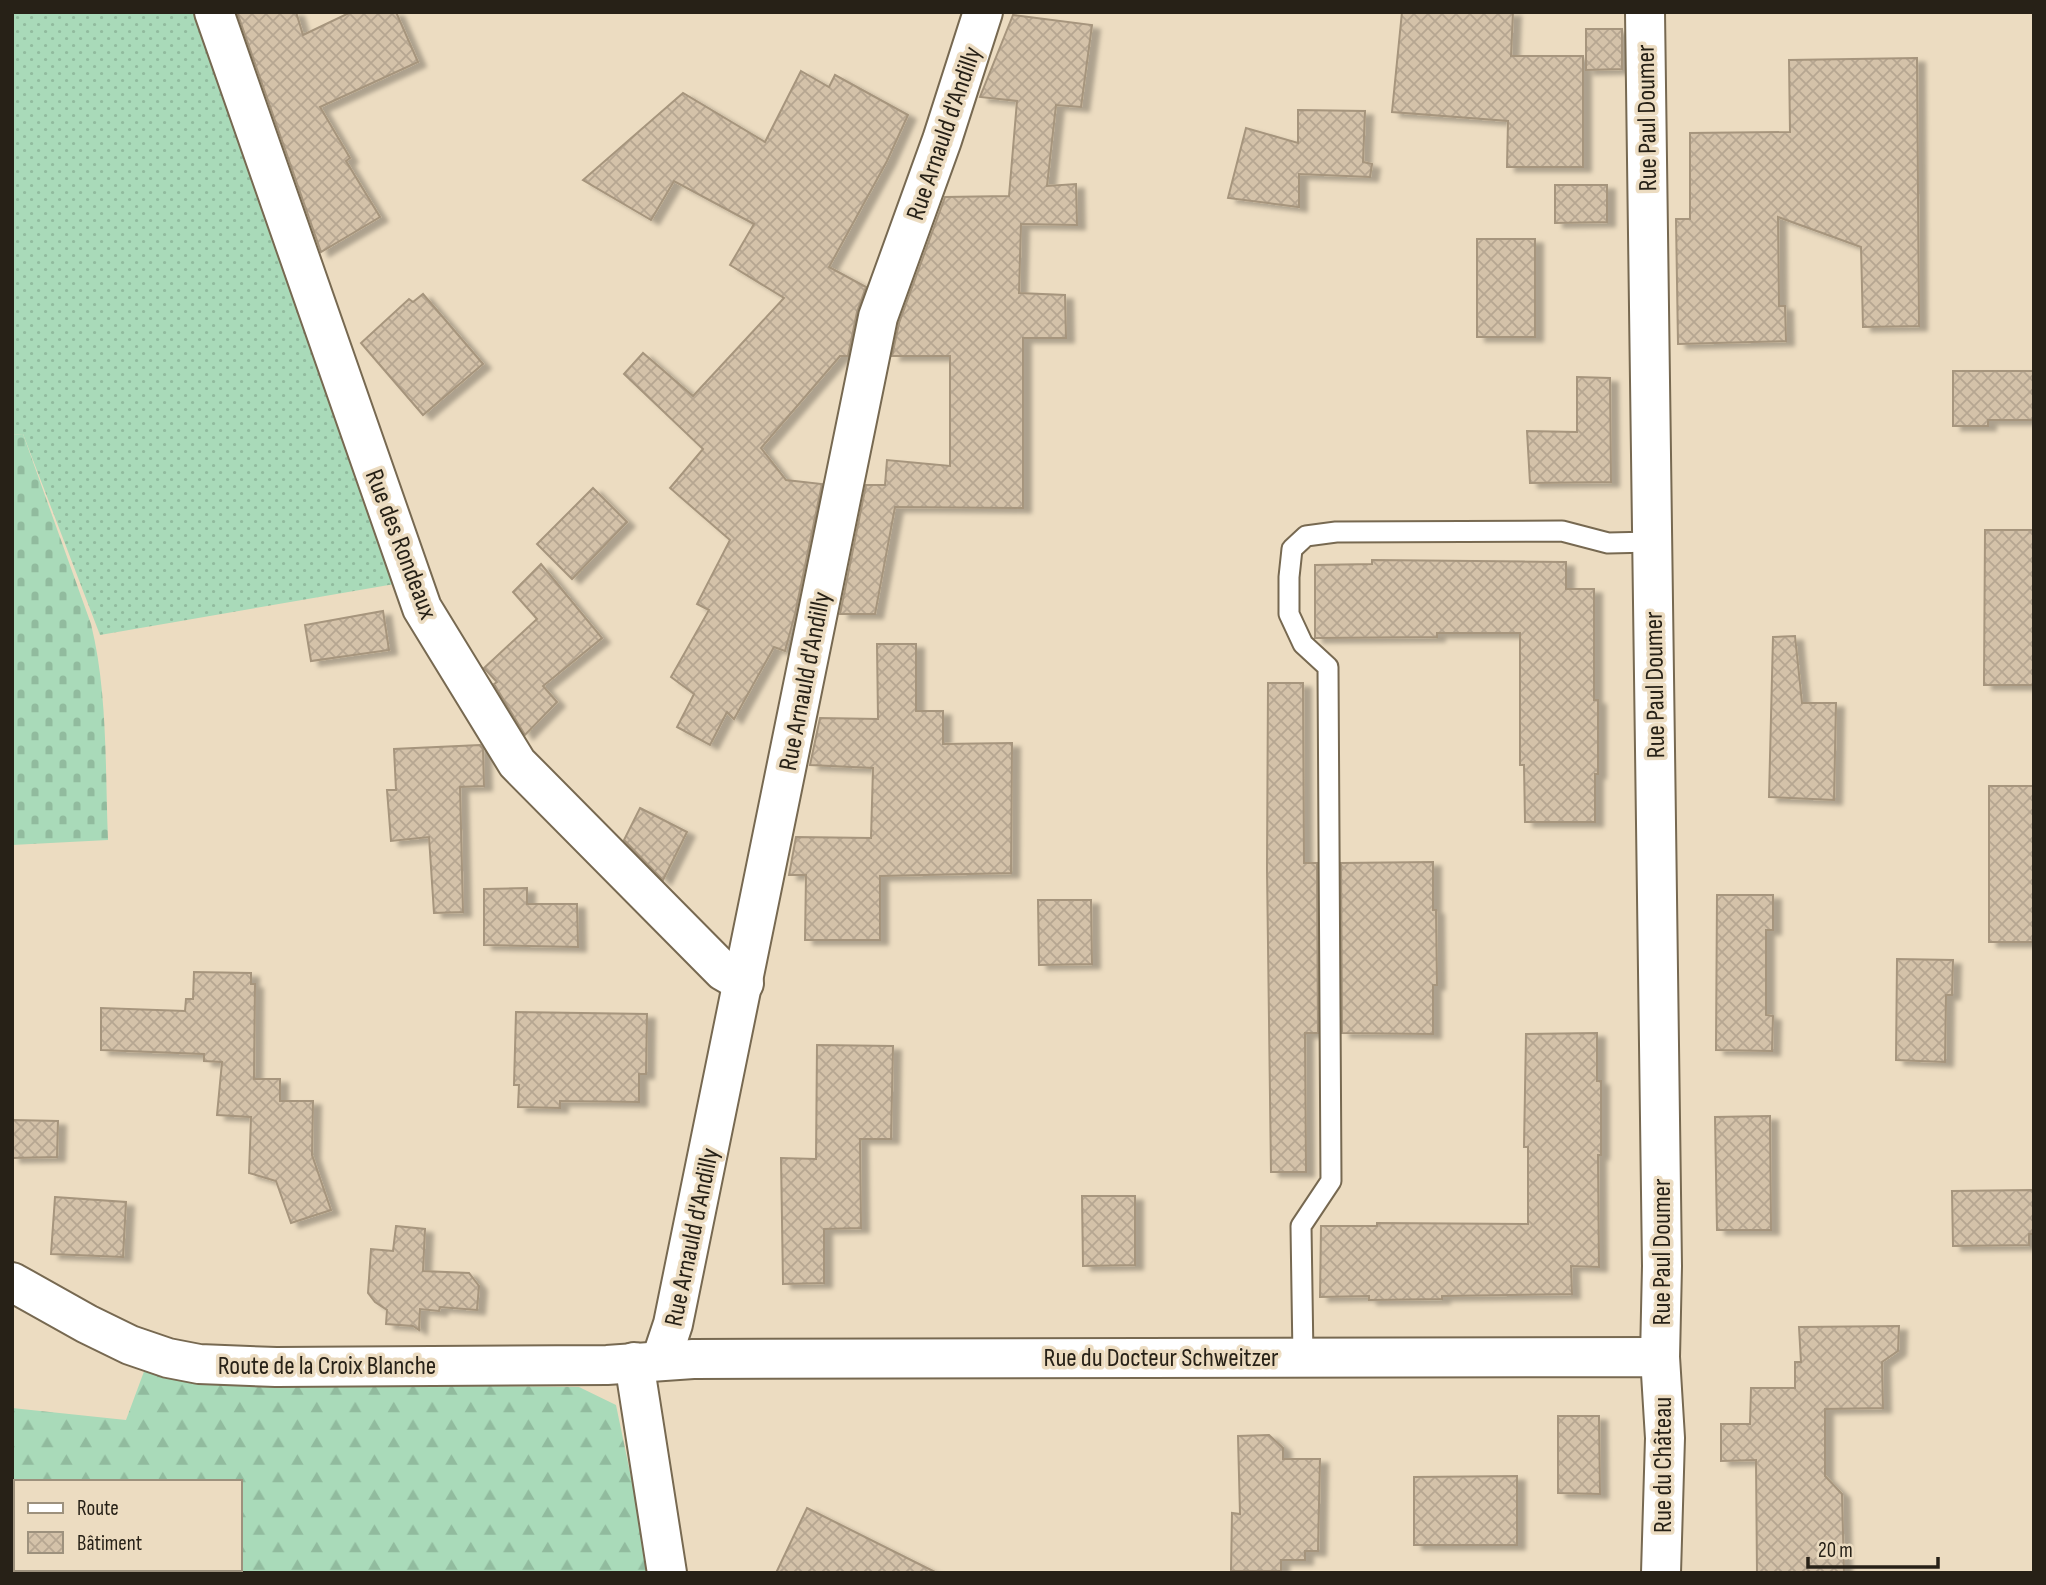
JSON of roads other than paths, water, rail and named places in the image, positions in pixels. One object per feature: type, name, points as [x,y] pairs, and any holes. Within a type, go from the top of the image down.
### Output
[{"type":"street","name":"Rue des Rondeaux","points":[[214,12],[422,608],[517,763],[723,971],[744,983]]},
{"type":"street","name":"Rue Arnauld d'Andilly","points":[[648,1361],[673,1324],[878,317],[942,140],[984,12]]},
{"type":"street","name":"Rue Paul Doumer","points":[[1645,12],[1662,1266],[1660,1357]]},
{"type":"street","name":"Route de la Croix Blanche","points":[[12,1282],[130,1345],[168,1358],[199,1364],[289,1367],[607,1365],[648,1361]]},
{"type":"street","name":"Rue du Docteur Schweitzer","points":[[648,1361],[1660,1357]]},
{"type":"street","name":"Rue du Château","points":[[1660,1357],[1665,1438],[1661,1573]]},
{"type":"street","points":[[648,1361],[667,1573]]},
{"type":"lane","points":[[1303,1357],[1301,1226],[1331,1181],[1328,667],[1303,644],[1289,614],[1289,577],[1293,549],[1306,536],[1336,531],[1562,531],[1608,543],[1652,542]]}]
